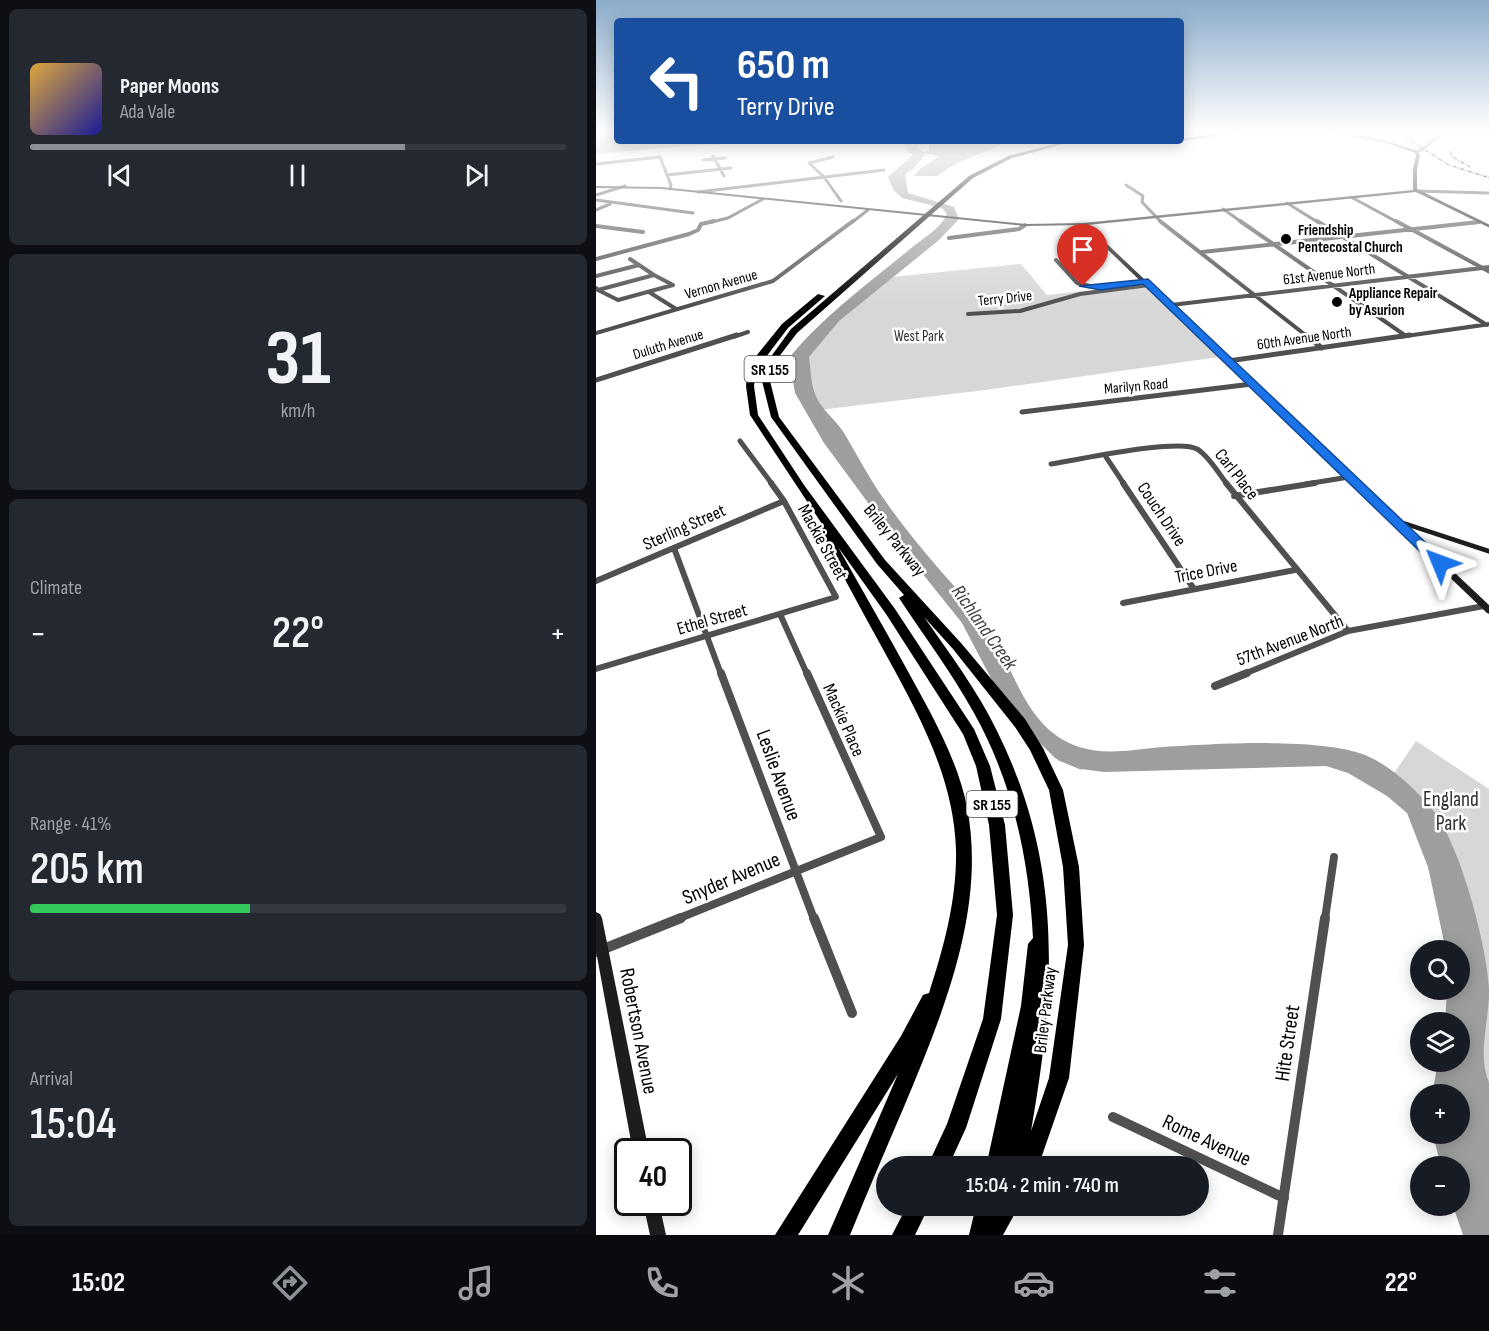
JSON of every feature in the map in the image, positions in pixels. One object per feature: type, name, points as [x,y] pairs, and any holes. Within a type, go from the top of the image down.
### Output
[{"type":"highway","name":"Briley Parkway","points":[[942,1156],[956,1128],[992,1019],[1006,915],[997,825],[983,766],[969,733],[891,612],[800,486],[754,415],[750,386],[752,370],[769,342],[785,326],[946,191]]},
{"type":"highway","name":"Briley Parkway","points":[[955,191],[794,331],[774,358],[766,381],[774,417],[881,562],[957,646],[1020,723],[1036,748],[1056,790],[1071,867],[1076,945],[1059,1078],[1032,1156]]},
{"type":"highway","points":[[800,486],[923,711],[947,767],[959,806],[964,849],[962,900],[946,968],[921,1044],[839,1235]]},
{"type":"highway","points":[[881,562],[991,731],[1014,785],[1034,852],[1040,900],[1043,966],[1032,1070],[1016,1156]]},
{"type":"highway","points":[[998,1156],[1031,1006],[1040,900]]},
{"type":"highway","points":[[786,1235],[908,1042],[946,968]]},
{"type":"highway","points":[[903,1235],[913,1216]]},
{"type":"highway","points":[[980,1235],[984,1216]]},
{"type":"highway","points":[[991,1235],[1002,1216]]},
{"type":"highway","points":[[1000,1235],[1005,1216]]},
{"type":"street","points":[[685,191],[1025,225],[1083,224],[1417,191],[1490,193]]},
{"type":"street","points":[[698,192],[709,191]]},
{"type":"street","points":[[834,191],[841,201]]},
{"type":"street","points":[[1135,191],[1143,196],[1142,202],[1155,217],[1322,348]]},
{"type":"street","points":[[1417,191],[1490,227]]},
{"type":"street","points":[[1351,197],[1490,272]]},
{"type":"street","points":[[596,259],[689,234],[698,230],[701,224],[728,218],[763,199]]},
{"type":"street","points":[[596,200],[611,204],[693,213]]},
{"type":"street","points":[[1287,203],[1489,325]]},
{"type":"street","points":[[596,210],[611,204]]},
{"type":"street","points":[[1223,209],[1406,336]]},
{"type":"street","name":"Vernon Avenue","points":[[596,333],[773,281],[868,210]]},
{"type":"street","points":[[862,215],[879,212]]},
{"type":"street","points":[[1202,252],[1479,222]]},
{"type":"street","points":[[1083,224],[1487,608]]},
{"type":"street","points":[[949,238],[1019,229],[1025,225]]},
{"type":"street","points":[[596,226],[643,232]]},
{"type":"street","points":[[596,232],[607,227]]},
{"type":"street","points":[[597,289],[618,300],[673,285],[630,259]]},
{"type":"street","points":[[1056,260],[1083,286],[1101,288],[1147,283]]},
{"type":"street","points":[[596,276],[639,265]]},
{"type":"street","name":"61st Avenue North","points":[[1170,305],[1490,267]]},
{"type":"street","points":[[597,289],[654,274]]},
{"type":"street","name":"Terry Drive","points":[[968,314],[1020,311],[1080,294],[1147,283]]},
{"type":"street","points":[[650,292],[676,309]]},
{"type":"street","name":"60th Avenue North","points":[[1228,361],[1489,325]]},
{"type":"street","points":[[596,326],[603,331]]},
{"type":"street","name":"Duluth Avenue","points":[[596,380],[748,332]]},
{"type":"street","name":"Marilyn Road","points":[[1022,412],[1252,384]]},
{"type":"street","name":"Mackie Street","points":[[740,441],[784,501],[836,597]]},
{"type":"street","name":"Carl Place","points":[[1051,464],[1169,446],[1189,446],[1205,456],[1234,496],[1348,631]]},
{"type":"street","name":"Couch Drive","points":[[1106,457],[1194,589]]},
{"type":"street","points":[[1234,496],[1349,477]]},
{"type":"street","name":"Sterling Street","points":[[596,581],[784,501]]},
{"type":"street","points":[[1395,520],[1490,552]]},
{"type":"street","name":"Leslie Avenue","points":[[674,548],[709,635],[795,871],[852,1013]]},
{"type":"street","name":"Trice Drive","points":[[1123,603],[1295,570]]},
{"type":"street","name":"Ethel Street","points":[[596,669],[836,597]]},
{"type":"street","name":"57th Avenue North","points":[[1215,686],[1348,631],[1487,608]]},
{"type":"street","name":"Mackie Place","points":[[780,614],[881,837]]},
{"type":"street","name":"Snyder Avenue","points":[[598,951],[881,837]]},
{"type":"street","name":"Hite Street","points":[[1278,1235],[1334,857]]},
{"type":"street","name":"Robertson Avenue","points":[[596,918],[598,951],[638,1138]]},
{"type":"street","name":"Rome Avenue","points":[[1113,1117],[1284,1198]]},
{"type":"street","points":[[654,1216],[658,1235]]},
{"type":"green space","name":"West Park","points":[[1021,264],[1047,295],[1144,284],[1219,357],[985,390],[819,410],[806,355],[831,324],[892,277]]},
{"type":"green space","name":"England Park","points":[[1416,741],[1489,789],[1489,1235],[1470,1190],[1470,1156],[1460,1156],[1460,1144],[1470,1144],[1470,1084],[1460,1084],[1460,1072],[1470,1072],[1470,1012],[1460,1012],[1460,1000],[1470,1000],[1470,940],[1457,940],[1443,890],[1412,815],[1384,788]]},
{"type":"water","points":[[895,191],[908,191],[908,193],[954,207],[959,219],[939,240],[839,321],[809,357],[816,397],[844,433],[875,485],[902,524],[979,612],[1030,707],[1043,724],[1059,738],[1079,747],[1100,751],[1266,743],[1345,749],[1374,759],[1393,771],[1432,809],[1452,844],[1470,894],[1487,969],[1489,1000],[1484,1062],[1490,1085],[1489,1235],[1463,1235],[1456,1216],[1470,1216],[1470,1156],[1438,1156],[1435,1144],[1470,1144],[1470,1084],[1434,1084],[1436,1072],[1470,1072],[1470,1012],[1446,1012],[1446,1000],[1470,1000],[1470,940],[1444,940],[1428,867],[1407,813],[1387,796],[1348,773],[1326,766],[1104,772],[1081,769],[1055,758],[1033,736],[994,684],[962,623],[894,538],[824,443],[795,393],[789,358],[831,315],[935,229],[947,214],[942,208],[902,198]]},
{"type":"waterway","name":"Richland Creek","points":[[1059,759],[1081,768]]},
{"type":"place","name":"Friendship Pentecostal Church","points":[[1286,239]]},
{"type":"place","name":"Appliance Repair by Asurion","points":[[1337,302]]},
{"type":"route","points":[[1083,286],[1101,288],[1145,281],[1440,563]]}]
